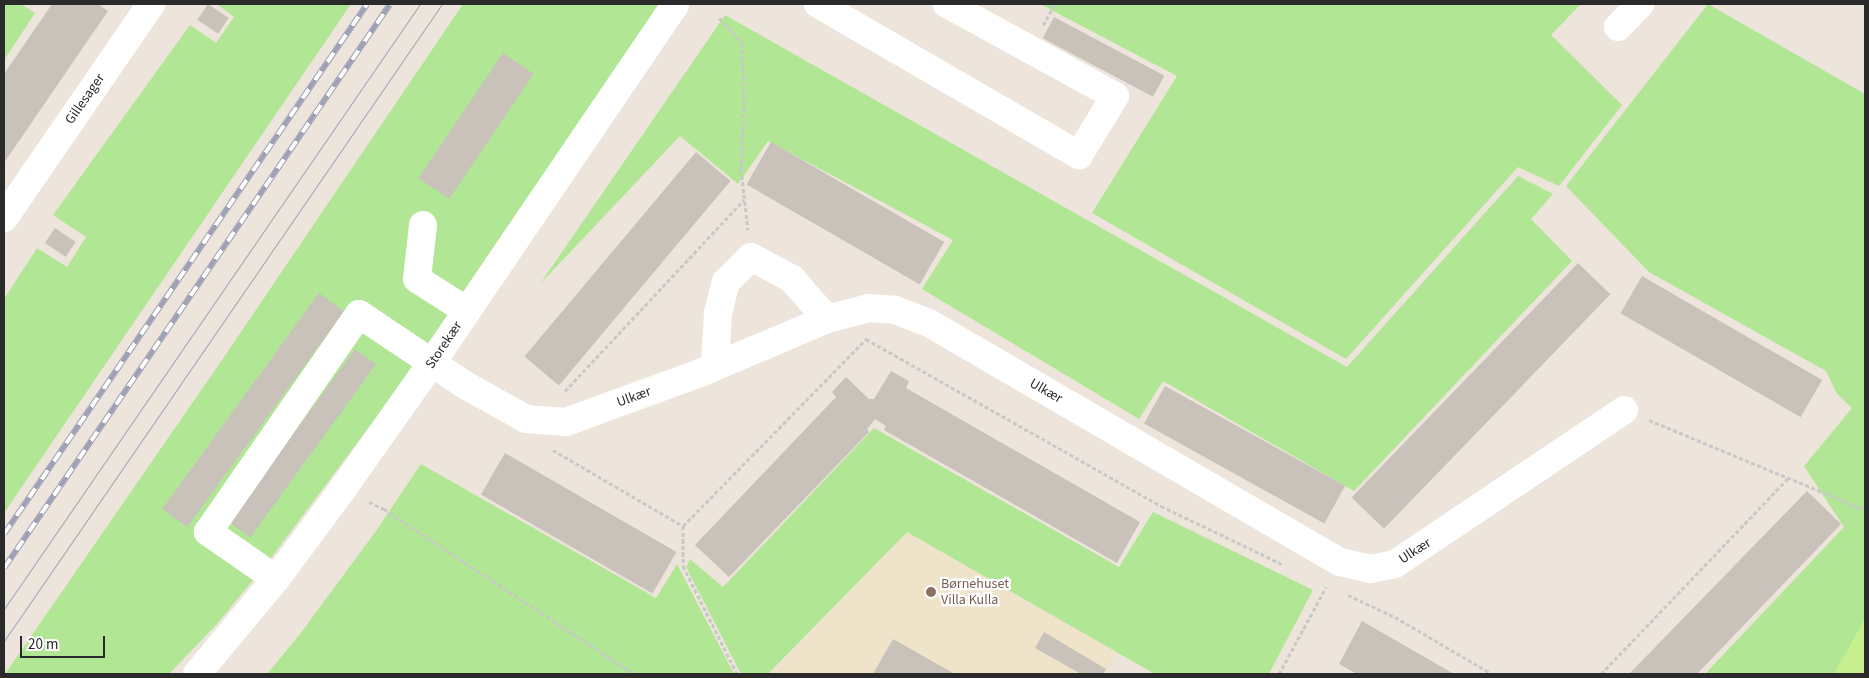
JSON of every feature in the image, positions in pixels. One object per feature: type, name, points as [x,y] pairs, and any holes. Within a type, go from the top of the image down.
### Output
[{"type":"street","name":"Gillesager","points":[[4,218],[12,190],[151,4]]},
{"type":"street","name":"Storekær","points":[[197,674],[276,579],[342,490],[432,364],[676,4]]},
{"type":"street","points":[[818,4],[1079,155],[1116,96],[947,4]]},
{"type":"street","points":[[1618,27],[1640,4]]},
{"type":"street","points":[[422,225],[417,279],[467,311]]},
{"type":"street","points":[[715,366],[718,312],[726,282],[752,257],[792,279],[827,319]]},
{"type":"street","name":"Ulkær","points":[[276,579],[208,532],[359,314],[432,364],[526,419],[566,422],[715,366],[827,319],[869,308],[895,310],[929,323],[1340,562],[1370,568],[1395,564],[1624,410]]},
{"type":"path","points":[[719,18],[742,43],[744,102],[741,169],[752,257]]},
{"type":"path","points":[[538,420],[744,200]]},
{"type":"path","points":[[737,674],[683,566],[683,526],[895,310]]},
{"type":"path","points":[[866,338],[1161,506],[1292,569]]},
{"type":"path","points":[[1624,410],[1865,510]]},
{"type":"path","points":[[545,446],[683,526]]},
{"type":"path","points":[[1601,674],[1788,478]]},
{"type":"path","points":[[342,490],[384,509],[634,674]]},
{"type":"path","points":[[1318,581],[1336,589]]},
{"type":"path","points":[[1278,674],[1327,585]]},
{"type":"path","points":[[1344,593],[1395,617],[1492,674]]},
{"type":"shaded area","name":"Børnehuset Villa Kulla","points":[[907,532],[1118,653],[1106,674],[770,674]]},
{"type":"green space","points":[[4,4],[21,4],[35,13],[4,60]]},
{"type":"green space","points":[[217,4],[351,4],[4,513],[4,299],[37,248],[67,267],[86,237],[53,215],[190,25],[216,43],[234,17]]},
{"type":"green space","points":[[463,4],[660,4],[396,391],[268,562],[216,625],[169,674],[5,674],[222,360]]},
{"type":"green space","points":[[1040,4],[1581,4],[1551,35],[1622,105],[1559,186],[1518,167],[1346,359],[1092,213],[1177,76]]},
{"type":"green space","points":[[1708,4],[1865,94],[1865,674],[1705,674],[1844,527],[1804,466],[1852,408],[1837,394],[1826,371],[1649,272],[1566,186]]},
{"type":"green space","points":[[725,15],[1347,367],[1518,176],[1553,194],[1531,219],[1572,261],[1354,491],[1163,381],[1139,419],[922,289],[953,240],[768,141],[738,184],[680,136],[540,284]]},
{"type":"green space","points":[[874,428],[1119,567],[1153,512],[1313,590],[1269,674],[1155,674],[907,532],[768,674],[741,674],[686,567],[690,559],[723,587]]},
{"type":"green space","points":[[421,464],[656,598],[677,564],[734,674],[267,674],[300,634],[376,531]]},
{"type":"green space","points":[[1865,618],[1865,674],[1834,674]]},
{"type":"building","points":[[52,4],[98,4],[108,11],[4,163],[4,74]]},
{"type":"building","points":[[208,4],[229,18],[218,34],[197,20]]},
{"type":"building","points":[[1054,17],[1164,76],[1153,97],[1043,38]]},
{"type":"building","points":[[503,53],[534,74],[449,199],[419,178]]},
{"type":"building","points":[[771,142],[944,242],[920,284],[746,184]]},
{"type":"building","points":[[696,152],[730,181],[559,385],[524,357]]},
{"type":"building","points":[[55,228],[76,242],[66,257],[45,243]]},
{"type":"building","points":[[1578,263],[1610,294],[1384,529],[1352,498]]},
{"type":"building","points":[[1642,276],[1822,380],[1801,417],[1620,313]]},
{"type":"building","points":[[319,293],[344,311],[187,527],[162,509]]},
{"type":"building","points":[[355,349],[376,364],[250,537],[229,522]]},
{"type":"building","points":[[891,371],[909,381],[906,388],[1140,522],[1117,563],[884,430],[886,426],[875,419],[867,429],[869,432],[729,577],[695,545],[836,397],[832,392],[846,377],[869,399],[874,399]]},
{"type":"building","points":[[1165,386],[1345,486],[1324,523],[1144,424]]},
{"type":"building","points":[[505,453],[676,552],[652,594],[481,495]]},
{"type":"building","points":[[1807,491],[1841,524],[1697,674],[1629,674]]},
{"type":"building","points":[[1362,621],[1454,674],[1357,674],[1339,664]]},
{"type":"building","points":[[1044,632],[1106,669],[1103,674],[1081,674],[1035,648]]},
{"type":"building","points":[[893,639],[955,674],[873,674]]},
{"type":"tram line","points":[[4,609],[420,4]]},
{"type":"tram line","points":[[4,641],[442,4]]},
{"type":"railway","points":[[4,534],[367,4]]},
{"type":"railway","points":[[4,568],[390,4]]},
{"type":"place","name":"Børnehuset Villa Kulla","points":[[931,592]]}]
